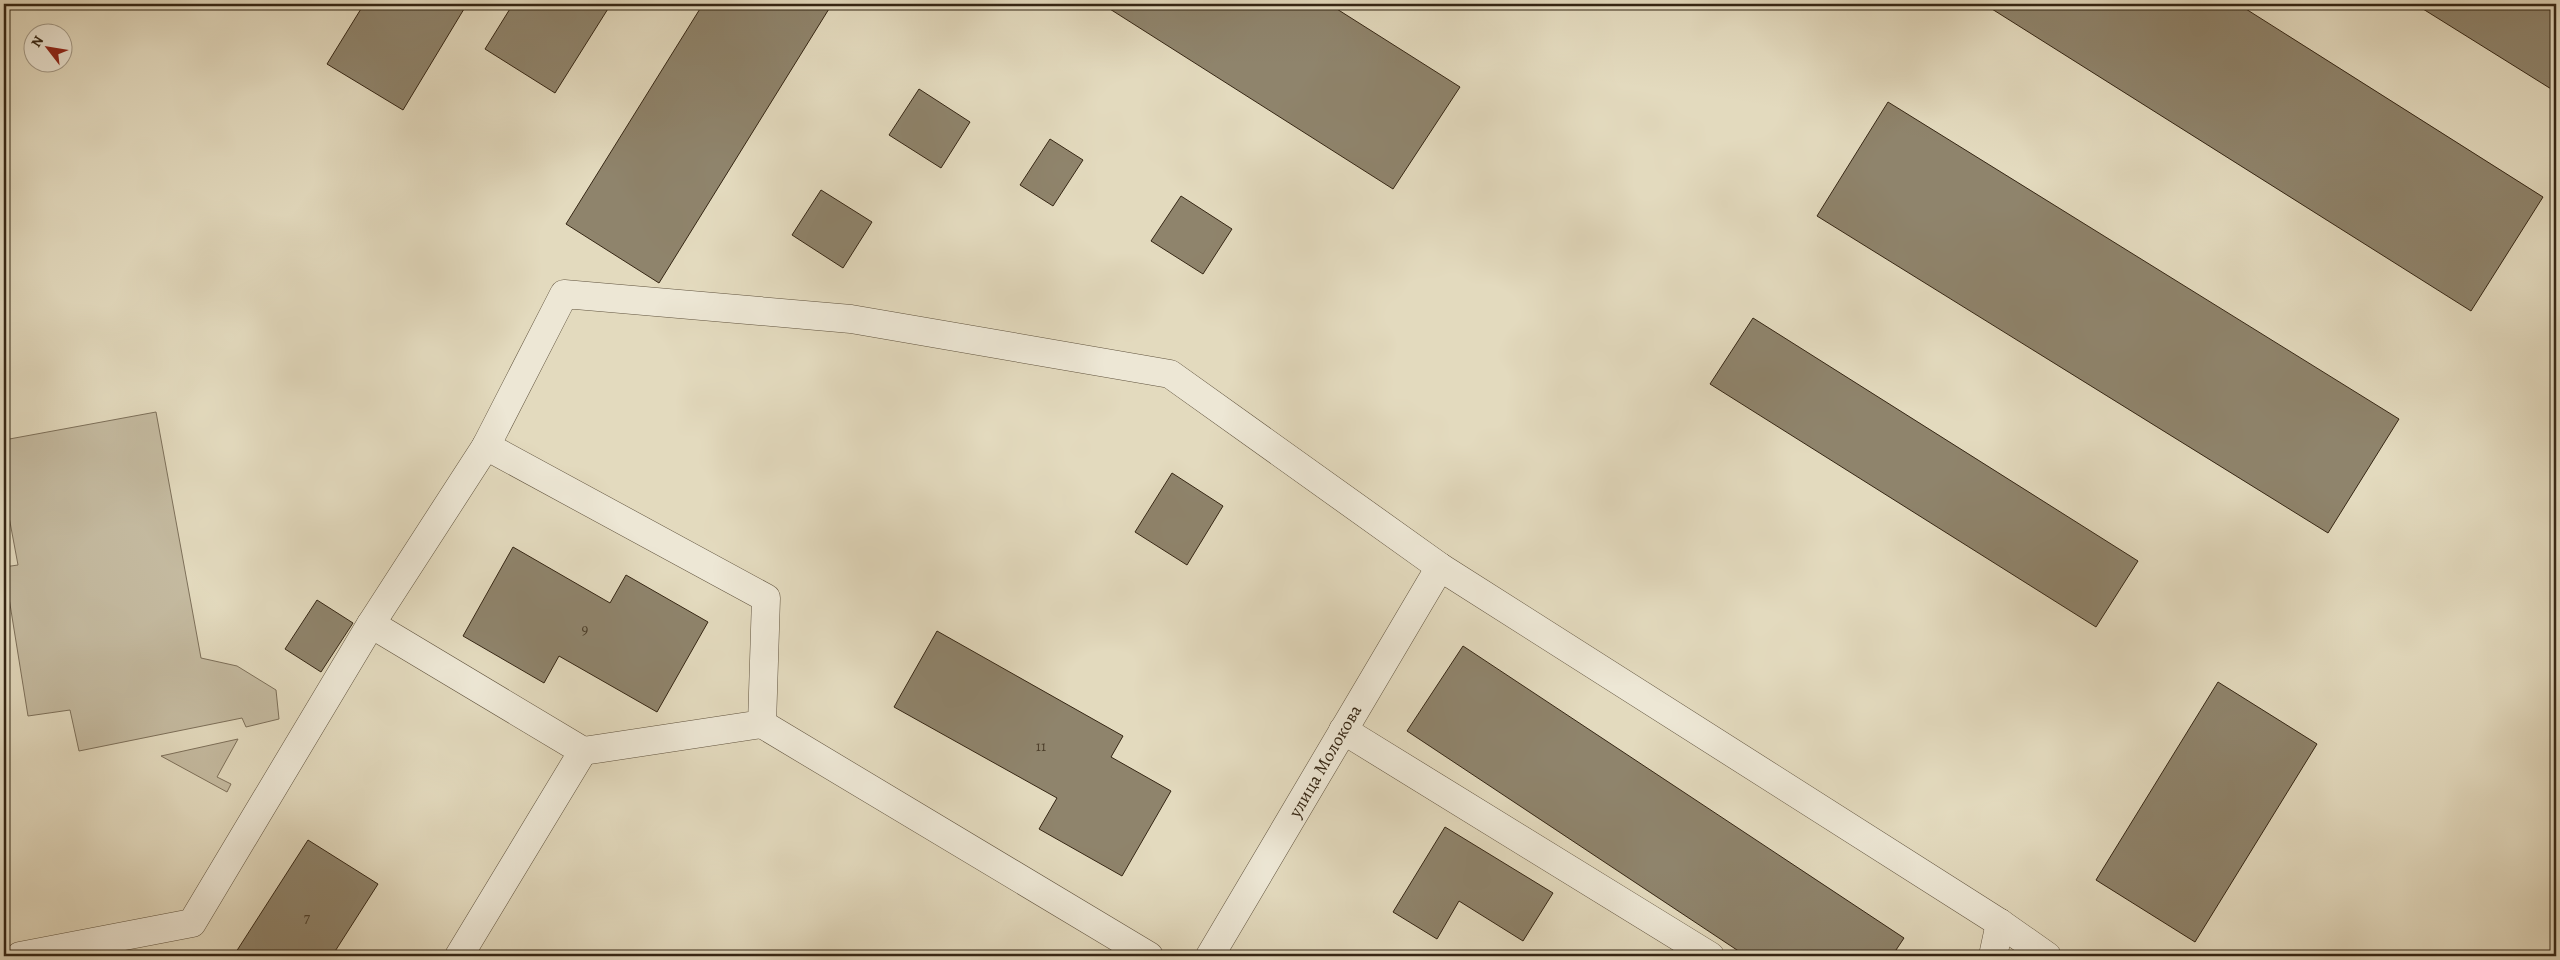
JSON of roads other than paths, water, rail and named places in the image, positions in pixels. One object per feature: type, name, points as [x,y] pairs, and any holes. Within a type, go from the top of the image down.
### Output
[{"type":"street","points":[[20,956],[192,923],[371,624],[486,446],[564,294],[851,319],[1170,374],[1440,567],[2000,923],[2047,956]]},
{"type":"street","points":[[486,446],[766,598],[762,724]]},
{"type":"street","name":"улица Молокова","points":[[1210,956],[1440,567]]},
{"type":"street","points":[[371,624],[583,752],[762,724],[1149,956]]},
{"type":"street","points":[[1343,730],[1710,956]]},
{"type":"street","points":[[459,956],[583,752]]},
{"type":"street","points":[[1992,956],[2000,923]]}]
